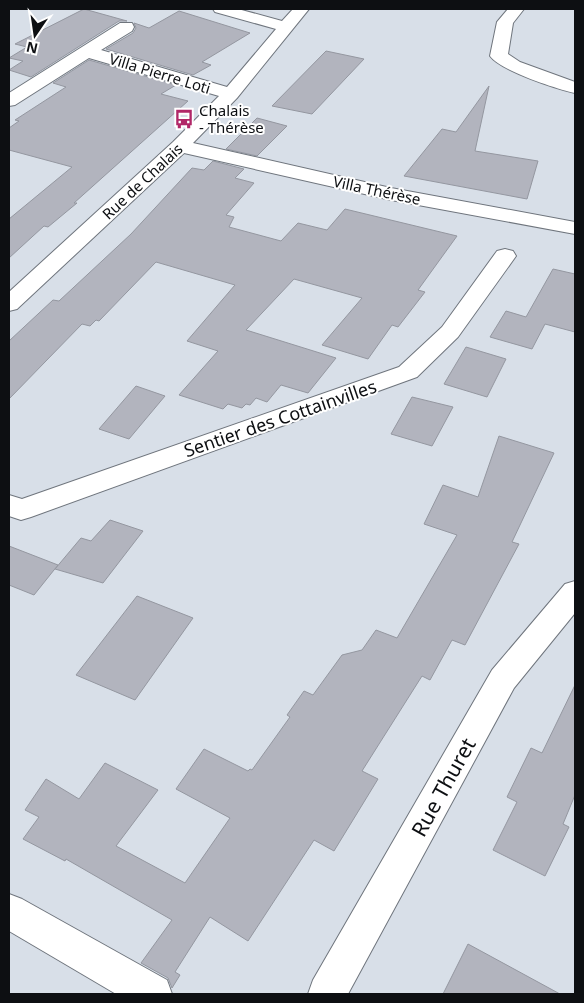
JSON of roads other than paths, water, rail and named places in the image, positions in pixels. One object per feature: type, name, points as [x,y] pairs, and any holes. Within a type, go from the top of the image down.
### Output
[{"type":"street","points":[[221,9],[286,27]]},
{"type":"street","name":"Rue de Chalais","points":[[9,304],[180,146],[231,94],[301,9]]},
{"type":"street","points":[[516,9],[505,22],[499,56],[514,66],[575,88]]},
{"type":"street","name":"Villa Pierre Loti","points":[[9,101],[126,27]]},
{"type":"street","name":"Villa Pierre Loti","points":[[89,52],[231,94]]},
{"type":"street","name":"Villa Thérèse","points":[[180,146],[391,194],[575,228]]},
{"type":"street","name":"Sentier des Cottainvilles","points":[[9,505],[21,510],[408,372],[450,332],[505,256]]},
{"type":"street","name":"Rue Thuret","points":[[327,994],[502,679],[575,592]]},
{"type":"street","points":[[9,911],[153,994]]},
{"type":"place","name":"Chalais - Thérèse","points":[[184,119]]}]
